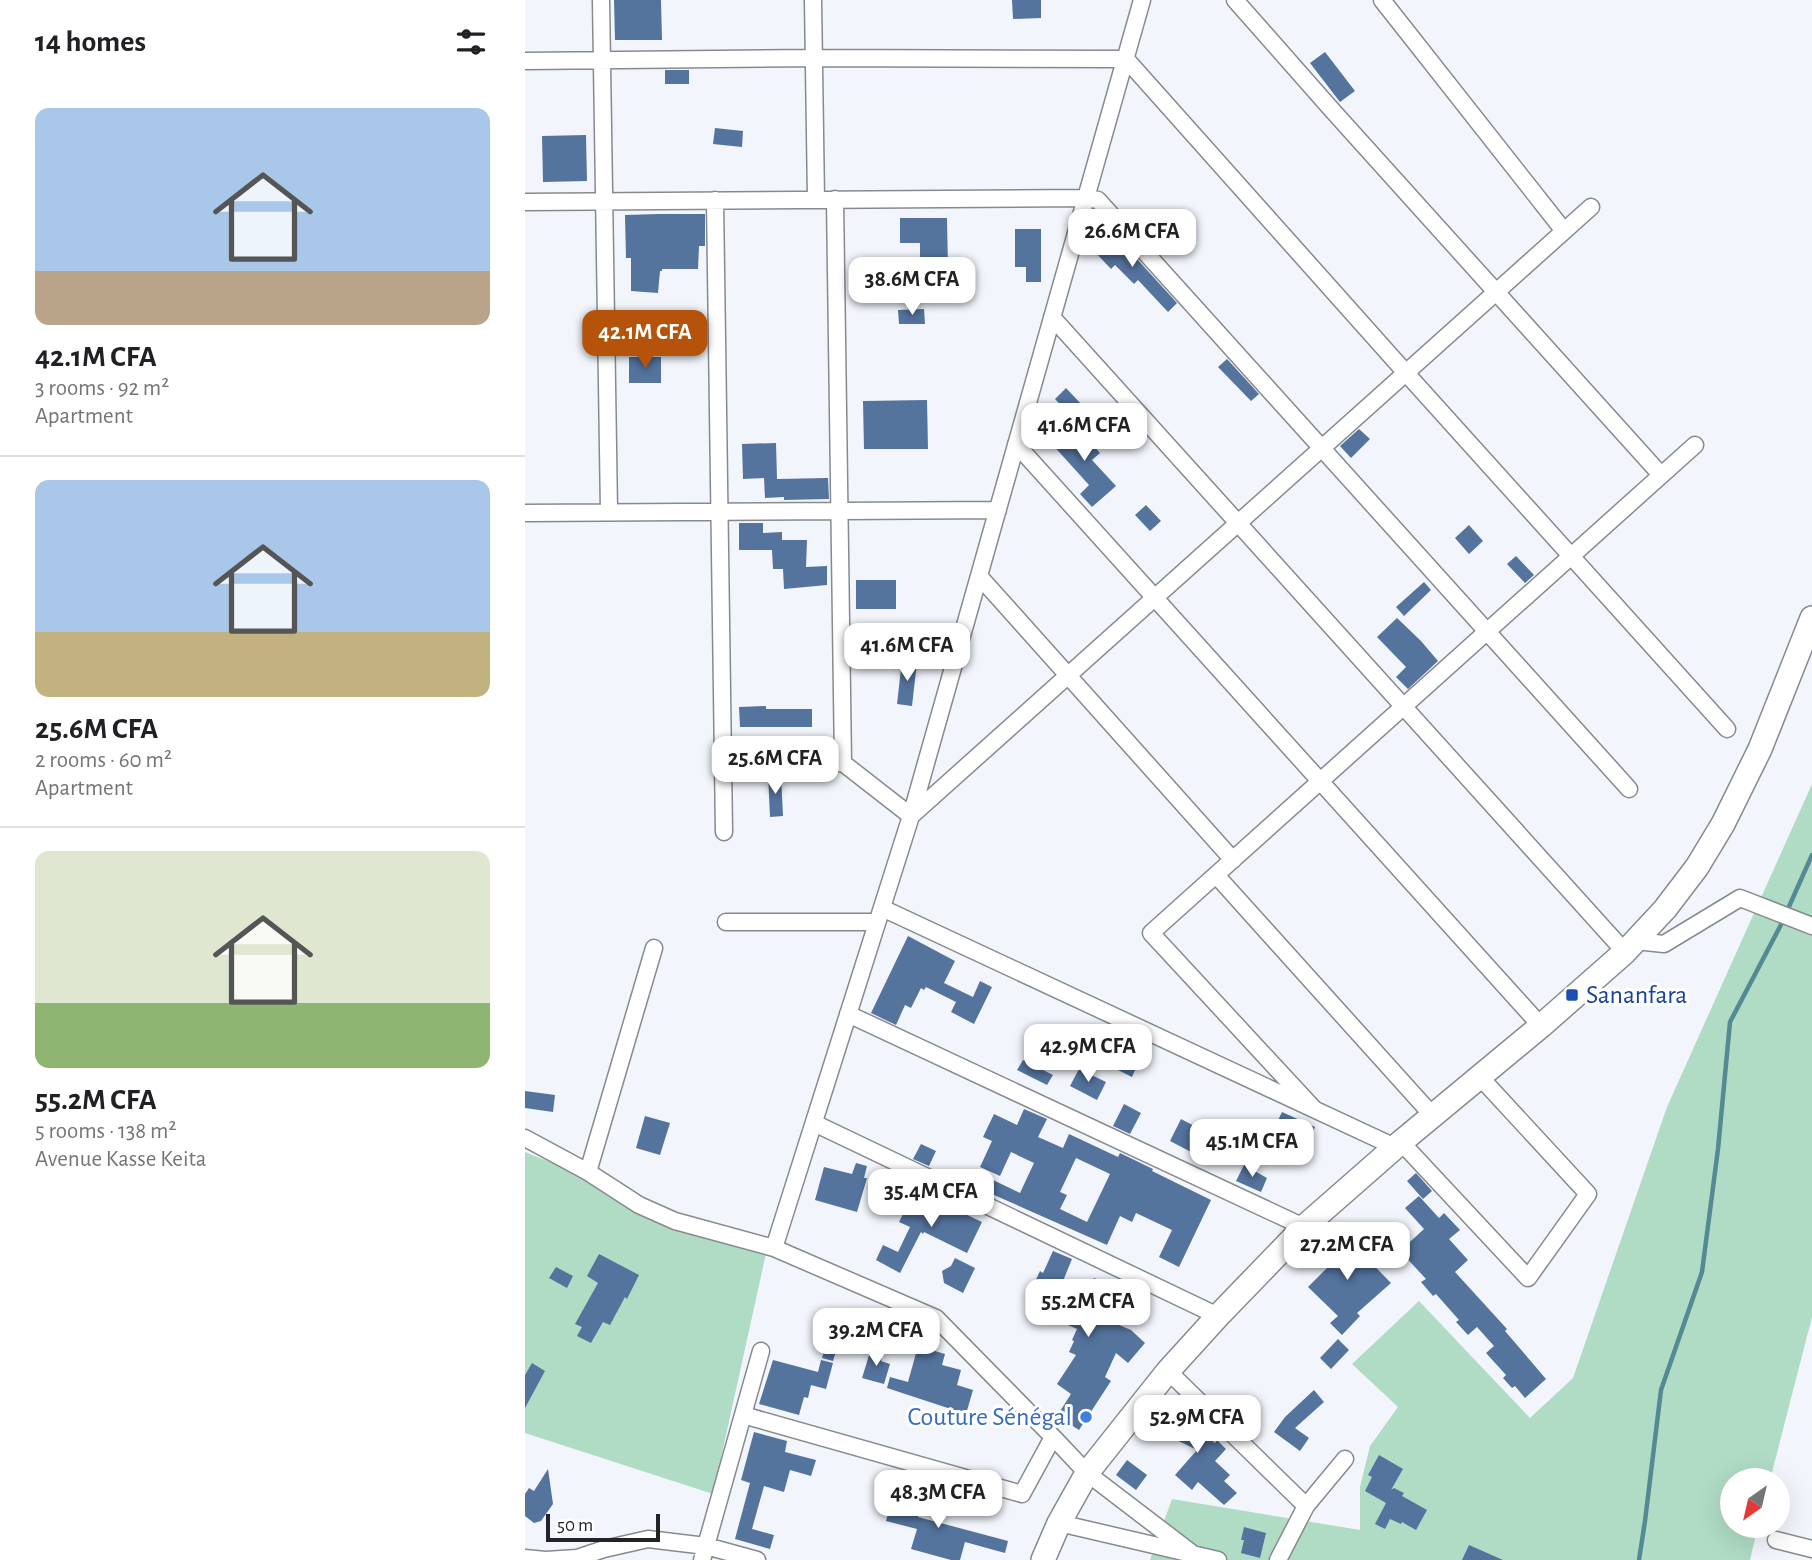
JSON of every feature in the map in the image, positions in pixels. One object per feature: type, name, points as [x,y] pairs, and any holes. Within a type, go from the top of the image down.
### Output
[{"type":"main road","points":[[1043,1560],[1059,1523],[1087,1474],[1168,1371],[1218,1316],[1304,1227],[1398,1144],[1541,1026],[1631,946],[1665,909],[1697,867],[1723,824],[1760,749],[1812,618]]},
{"type":"street","points":[[601,0],[608,512]]},
{"type":"street","points":[[813,0],[816,199]]},
{"type":"street","points":[[774,1248],[911,816],[1142,0]]},
{"type":"street","points":[[1235,0],[1661,475]]},
{"type":"street","points":[[1381,0],[1564,231]]},
{"type":"street","points":[[525,61],[1126,58],[1727,729]]},
{"type":"street","points":[[835,199],[843,763]]},
{"type":"street","points":[[715,200],[724,832]]},
{"type":"street","points":[[525,202],[1098,200],[1629,789]]},
{"type":"street","points":[[911,816],[1591,207]]},
{"type":"street","points":[[1052,317],[1404,706],[1631,946],[1664,944],[1740,898],[1812,926]]},
{"type":"street","points":[[1016,444],[1541,1026]]},
{"type":"street","points":[[1314,1109],[1151,933],[1695,446]]},
{"type":"street","points":[[525,513],[998,510]]},
{"type":"street","points":[[979,576],[1233,860]]},
{"type":"street","points":[[723,765],[843,763],[911,816]]},
{"type":"street","points":[[1216,875],[1433,1116]]},
{"type":"street","points":[[726,922],[880,915],[1398,1144],[1528,1278],[1588,1194],[1480,1077]]},
{"type":"street","points":[[588,1172],[654,948]]},
{"type":"street","points":[[848,1014],[1304,1227]]},
{"type":"street","points":[[814,1123],[1218,1316]]},
{"type":"street","points":[[525,1138],[588,1172],[639,1205],[674,1221],[774,1248],[936,1318],[1087,1474],[1193,1554]]},
{"type":"street","points":[[704,1553],[761,1350]]},
{"type":"street","points":[[1168,1371],[1306,1506]]},
{"type":"street","points":[[743,1415],[1022,1494],[1053,1437]]},
{"type":"street","points":[[1278,1560],[1306,1506],[1346,1459]]},
{"type":"street","points":[[1059,1523],[1218,1560]]},
{"type":"street","points":[[525,1558],[577,1558],[648,1539],[704,1553],[757,1560]]},
{"type":"street","points":[[1776,1541],[1812,1549]]},
{"type":"green space","points":[[1812,784],[1812,1317],[1773,1468],[1720,1468],[1720,1538],[1755,1538],[1750,1560],[1150,1560],[1172,1499],[1360,1530],[1360,1487],[1370,1446],[1398,1407],[1352,1364],[1419,1301],[1530,1418],[1573,1378],[1667,1107]]},
{"type":"green space","points":[[525,1152],[767,1249],[713,1494],[525,1433]]},
{"type":"building","points":[[614,0],[661,0],[662,40],[615,40]]},
{"type":"building","points":[[1012,0],[1041,0],[1041,18],[1013,19]]},
{"type":"building","points":[[1325,52],[1355,91],[1340,102],[1310,63]]},
{"type":"building","points":[[665,70],[689,70],[689,84],[665,84]]},
{"type":"building","points":[[715,128],[743,131],[742,147],[713,144]]},
{"type":"building","points":[[586,135],[587,181],[543,182],[542,136]]},
{"type":"building","points":[[705,214],[705,246],[699,246],[698,269],[662,269],[658,293],[631,291],[631,258],[626,258],[625,215]]},
{"type":"building","points":[[900,218],[947,218],[948,268],[920,268],[920,243],[900,243]]},
{"type":"building","points":[[1015,229],[1041,229],[1041,282],[1026,282],[1026,267],[1015,267]]},
{"type":"building","points":[[1110,233],[1177,303],[1168,312],[1138,280],[1134,284],[1115,265],[1111,269],[1093,250]]},
{"type":"building","points":[[924,309],[925,324],[899,324],[898,310]]},
{"type":"building","points":[[695,331],[696,346],[666,347],[666,332]]},
{"type":"building","points":[[629,357],[661,357],[661,383],[629,383]]},
{"type":"building","points":[[1227,359],[1259,394],[1251,401],[1218,367]]},
{"type":"building","points":[[1066,388],[1085,408],[1074,419],[1055,399]]},
{"type":"building","points":[[927,400],[928,449],[864,449],[863,401]]},
{"type":"building","points":[[1073,423],[1100,453],[1092,460],[1116,486],[1092,507],[1080,494],[1089,485],[1051,443]]},
{"type":"building","points":[[1359,429],[1370,439],[1351,458],[1340,446]]},
{"type":"building","points":[[776,443],[777,479],[828,478],[829,499],[765,498],[764,478],[743,479],[742,444]]},
{"type":"building","points":[[1146,505],[1161,521],[1150,531],[1135,515]]},
{"type":"building","points":[[739,523],[763,523],[763,533],[782,532],[782,540],[807,540],[806,567],[827,566],[827,585],[784,589],[783,569],[773,569],[772,550],[739,550]]},
{"type":"building","points":[[1469,525],[1483,541],[1469,554],[1455,538]]},
{"type":"building","points":[[1516,556],[1534,575],[1525,583],[1507,564]]},
{"type":"building","points":[[856,580],[896,580],[896,609],[856,609]]},
{"type":"building","points":[[1424,582],[1431,590],[1404,616],[1396,607]]},
{"type":"building","points":[[1397,618],[1438,661],[1408,689],[1396,677],[1406,667],[1377,637]]},
{"type":"building","points":[[902,660],[917,662],[912,706],[897,704]]},
{"type":"building","points":[[766,706],[766,709],[812,709],[812,727],[740,727],[739,707]]},
{"type":"building","points":[[768,775],[781,775],[783,816],[770,817]]},
{"type":"building","points":[[908,936],[955,961],[944,983],[973,997],[980,981],[992,987],[974,1024],[951,1012],[956,1002],[926,987],[924,990],[921,988],[911,1008],[905,1005],[896,1025],[871,1013]]},
{"type":"building","points":[[1124,1054],[1139,1061],[1132,1077],[1116,1069]]},
{"type":"building","points":[[1023,1060],[1053,1075],[1047,1085],[1017,1070]]},
{"type":"building","points":[[1079,1069],[1106,1082],[1097,1100],[1070,1086]]},
{"type":"building","points":[[525,1091],[555,1095],[553,1112],[525,1108]]},
{"type":"building","points":[[1124,1104],[1141,1113],[1130,1134],[1113,1126]]},
{"type":"building","points":[[1024,1109],[1047,1119],[1038,1137],[1063,1148],[1069,1134],[1118,1157],[1120,1153],[1211,1200],[1179,1267],[1159,1257],[1172,1230],[1136,1213],[1132,1222],[1120,1216],[1107,1245],[985,1191],[991,1179],[1020,1193],[1034,1163],[1011,1152],[1000,1176],[980,1167],[992,1141],[983,1137],[994,1114],[1017,1125]],"holes":[[[1076,1158],[1110,1174],[1087,1222],[1060,1209],[1067,1195],[1060,1192]]]},
{"type":"building","points":[[1282,1112],[1315,1127],[1308,1142],[1311,1143],[1307,1154],[1269,1139]]},
{"type":"building","points":[[645,1116],[670,1123],[660,1155],[636,1148]]},
{"type":"building","points":[[1181,1119],[1204,1131],[1193,1153],[1170,1141]]},
{"type":"building","points":[[921,1144],[936,1151],[929,1166],[913,1159]]},
{"type":"building","points":[[856,1163],[867,1166],[864,1178],[867,1178],[857,1212],[815,1200],[824,1167],[852,1174]]},
{"type":"building","points":[[1244,1165],[1267,1178],[1261,1192],[1236,1181]]},
{"type":"building","points":[[1416,1173],[1432,1191],[1423,1199],[1407,1181]]},
{"type":"building","points":[[929,1192],[942,1198],[940,1202],[982,1222],[967,1253],[921,1232],[900,1273],[876,1260],[883,1245],[898,1252],[910,1227],[899,1222],[911,1198],[924,1204]]},
{"type":"building","points":[[1419,1196],[1439,1218],[1444,1213],[1460,1230],[1449,1239],[1468,1260],[1455,1272],[1507,1329],[1505,1331],[1546,1379],[1525,1398],[1515,1386],[1512,1388],[1503,1378],[1506,1375],[1486,1353],[1494,1346],[1477,1327],[1468,1335],[1456,1322],[1459,1320],[1436,1294],[1433,1296],[1421,1282],[1426,1279],[1400,1251],[1424,1229],[1405,1208]]},
{"type":"building","points":[[1342,1233],[1391,1283],[1357,1313],[1360,1316],[1342,1335],[1330,1323],[1338,1316],[1308,1287],[1327,1268],[1316,1256]]},
{"type":"building","points":[[1053,1251],[1072,1259],[1063,1281],[1087,1292],[1094,1278],[1116,1287],[1111,1297],[1121,1301],[1112,1322],[1131,1330],[1145,1343],[1128,1363],[1116,1353],[1105,1377],[1111,1381],[1079,1430],[1057,1416],[1071,1394],[1057,1384],[1076,1355],[1069,1352],[1077,1329],[1061,1322],[1070,1301],[1034,1284],[1040,1271],[1043,1273]]},
{"type":"building","points":[[599,1254],[639,1275],[610,1325],[603,1322],[591,1343],[577,1336],[582,1327],[575,1324],[598,1283],[587,1276]]},
{"type":"building","points":[[955,1258],[975,1268],[963,1293],[944,1283],[942,1271],[951,1266]]},
{"type":"building","points":[[556,1267],[573,1276],[567,1288],[549,1278]]},
{"type":"building","points":[[833,1321],[844,1324],[833,1361],[822,1358]]},
{"type":"building","points":[[1338,1339],[1349,1350],[1331,1369],[1320,1358]]},
{"type":"building","points":[[918,1346],[945,1354],[942,1365],[961,1370],[957,1385],[973,1390],[966,1414],[887,1388],[890,1377],[908,1382]]},
{"type":"building","points":[[871,1349],[883,1352],[881,1361],[890,1364],[884,1384],[862,1378]]},
{"type":"building","points":[[773,1360],[818,1372],[821,1360],[833,1363],[826,1389],[811,1385],[799,1415],[759,1404]]},
{"type":"building","points":[[532,1363],[545,1371],[525,1408],[525,1375]]},
{"type":"building","points":[[1314,1390],[1324,1402],[1295,1428],[1309,1438],[1300,1451],[1274,1432],[1285,1417]]},
{"type":"building","points":[[1176,1396],[1189,1407],[1173,1425],[1196,1437],[1201,1431],[1226,1449],[1215,1461],[1230,1475],[1224,1481],[1237,1493],[1224,1505],[1198,1482],[1192,1490],[1175,1475],[1197,1450],[1152,1428],[1156,1419]]},
{"type":"building","points":[[754,1432],[787,1441],[785,1452],[816,1460],[811,1476],[790,1470],[784,1492],[764,1486],[752,1529],[774,1535],[770,1549],[735,1539],[750,1483],[741,1480]]},
{"type":"building","points":[[1379,1455],[1403,1469],[1391,1490],[1394,1488],[1404,1493],[1402,1496],[1427,1510],[1416,1530],[1390,1519],[1385,1529],[1375,1524],[1386,1503],[1365,1491],[1372,1477],[1368,1475]]},
{"type":"building","points":[[1127,1460],[1147,1475],[1136,1490],[1116,1475]]},
{"type":"building","points":[[548,1469],[553,1504],[541,1521],[534,1523],[525,1516],[525,1494],[529,1488],[534,1491]]},
{"type":"building","points":[[916,1475],[928,1479],[918,1517],[1008,1541],[1005,1553],[965,1542],[960,1560],[951,1560],[911,1549],[917,1529],[886,1521],[890,1506],[906,1510]]},
{"type":"building","points":[[1244,1527],[1266,1533],[1260,1558],[1241,1553]]},
{"type":"building","points":[[1469,1545],[1503,1560],[1462,1560]]},
{"type":"waterway","points":[[1787,911],[1812,855]]},
{"type":"waterway","points":[[1639,1560],[1661,1390],[1702,1272],[1718,1149],[1730,1022],[1784,919]]},
{"type":"place","name":"Sananfara","points":[[1572,995]]},
{"type":"place","name":"Couture Sénégal","points":[[1086,1417]]}]
